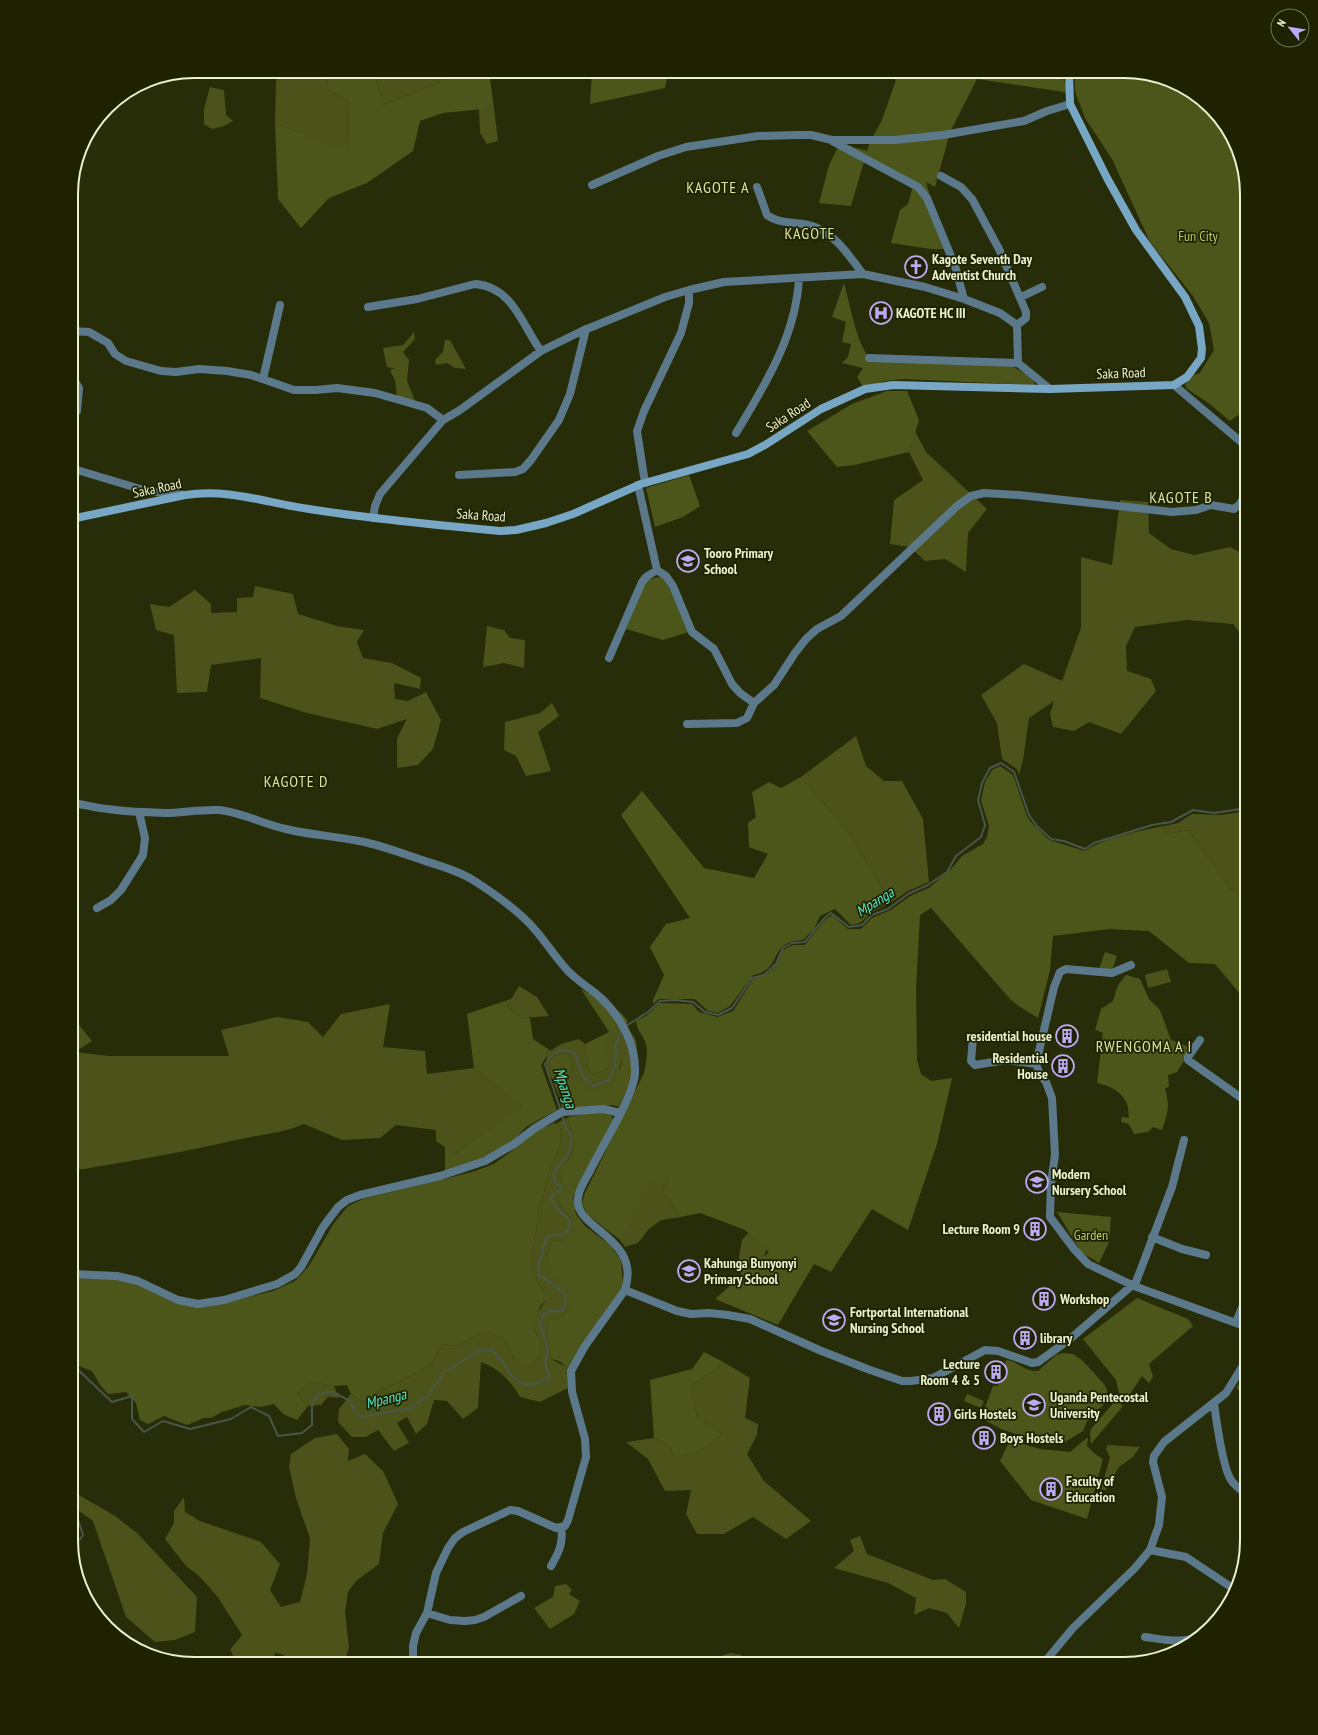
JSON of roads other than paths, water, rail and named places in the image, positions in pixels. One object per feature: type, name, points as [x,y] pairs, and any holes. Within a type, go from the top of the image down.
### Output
[{"type":"main road","points":[[1069,78],[1070,104],[1107,178],[1136,230],[1185,297],[1199,326],[1202,344],[1201,358],[1187,377],[1174,385]]},
{"type":"main road","name":"Saka Road","points":[[78,517],[185,494],[198,493],[238,495],[308,509],[373,518],[500,531],[516,530],[546,523],[573,514],[641,484],[748,454],[766,445],[821,409],[865,390],[893,385],[1050,389],[1174,385]]},
{"type":"street","points":[[592,185],[658,156],[686,147],[758,136],[811,135],[832,140],[895,140],[943,136],[1024,121],[1047,111],[1070,104]]},
{"type":"street","points":[[832,140],[918,187],[927,198],[955,266],[964,299]]},
{"type":"street","points":[[941,176],[961,187],[972,199],[999,249],[1026,312],[1026,318],[1017,325]]},
{"type":"street","points":[[757,187],[767,215],[779,220],[814,227],[826,232],[849,254],[863,274]]},
{"type":"street","points":[[373,518],[375,506],[380,494],[443,420],[460,410],[541,351],[586,329],[665,297],[724,282],[863,274],[925,287],[964,299],[1000,313],[1017,325]]},
{"type":"street","points":[[736,433],[777,362],[794,317],[799,278]]},
{"type":"street","points":[[368,307],[417,299],[475,284],[485,284],[493,288],[514,307],[541,351]]},
{"type":"street","points":[[1020,297],[1042,287]]},
{"type":"street","points":[[689,290],[690,303],[681,333],[644,411],[637,431],[641,484],[657,570],[666,576],[673,586],[692,632],[714,649],[732,684],[740,693],[754,703]]},
{"type":"street","points":[[263,379],[280,305]]},
{"type":"street","points":[[1017,325],[1018,363]]},
{"type":"street","points":[[459,475],[515,472],[524,469],[559,420],[566,406],[586,329]]},
{"type":"street","points":[[78,331],[89,332],[108,343],[115,354],[126,361],[161,371],[213,370],[241,372],[294,390],[337,388],[375,393],[427,408],[443,420]]},
{"type":"street","points":[[869,358],[1018,363],[1050,389]]},
{"type":"street","points":[[1174,385],[1240,440]]},
{"type":"street","points":[[78,386],[78,400]]},
{"type":"street","points":[[78,470],[147,491],[185,494]]},
{"type":"street","points":[[687,724],[737,723],[749,715],[757,698],[774,685],[794,653],[806,639],[817,629],[841,616],[957,506],[971,496],[984,493],[1019,495],[1172,512],[1196,510],[1211,505],[1234,509],[1240,504]]},
{"type":"street","points":[[609,658],[642,582],[646,577],[657,570]]},
{"type":"street","points":[[78,804],[139,812],[167,813],[220,810],[235,813],[304,834],[375,844],[441,866],[473,880],[521,915],[537,931],[560,963],[577,980],[599,996],[610,1007],[625,1029],[633,1054],[635,1073],[633,1086],[598,1153],[578,1199],[580,1212],[614,1242],[621,1251],[626,1261],[628,1273],[625,1290],[584,1346],[571,1372],[572,1392],[585,1439],[586,1457],[577,1486],[572,1510],[568,1520],[561,1528]]},
{"type":"street","points":[[97,908],[111,900],[121,890],[143,855],[145,838],[139,812]]},
{"type":"street","points":[[1132,965],[1112,973],[1066,969],[1060,972],[1054,988],[1036,1064],[1040,1075],[1046,1082],[1052,1098],[1055,1155],[1051,1183],[1050,1217],[1074,1249],[1088,1264],[1134,1286],[1240,1324]]},
{"type":"street","points":[[973,1038],[971,1061],[974,1065],[1006,1060],[1036,1064]]},
{"type":"street","points":[[1200,1040],[1188,1057],[1188,1060],[1240,1097]]},
{"type":"street","points":[[78,1274],[117,1276],[138,1281],[178,1300],[198,1304],[224,1300],[277,1284],[295,1274],[327,1222],[338,1207],[347,1200],[360,1195],[440,1176],[485,1161],[514,1144],[535,1128],[562,1112],[604,1109],[620,1113]]},
{"type":"street","points":[[625,1290],[677,1311],[691,1314],[728,1315],[750,1319],[870,1370],[895,1379],[911,1381],[925,1380],[940,1375],[985,1350],[998,1351],[1032,1363],[1038,1362],[1070,1339],[1134,1286],[1140,1274],[1152,1237],[1172,1187],[1184,1140]]},
{"type":"street","points":[[1152,1237],[1182,1249],[1206,1255]]},
{"type":"street","points":[[1236,1322],[1240,1313]]},
{"type":"street","points":[[1049,1657],[1073,1628],[1135,1568],[1150,1550],[1159,1525],[1162,1497],[1153,1462],[1154,1456],[1164,1442],[1226,1393],[1240,1370]]},
{"type":"street","points":[[1214,1403],[1222,1449],[1229,1477],[1240,1488]]},
{"type":"street","points":[[413,1657],[414,1640],[427,1613],[436,1573],[441,1560],[458,1535],[505,1512],[514,1510],[548,1526],[561,1528]]},
{"type":"street","points":[[551,1566],[561,1546],[563,1537],[561,1528]]},
{"type":"street","points":[[1150,1550],[1186,1557],[1230,1586]]},
{"type":"street","points":[[427,1613],[450,1620],[475,1620],[484,1618],[521,1596]]},
{"type":"street","points":[[1145,1637],[1183,1641]]},
{"type":"waterway","name":"Mpanga","points":[[626,1026],[648,1012],[660,1001],[676,1000],[693,1002],[705,1012],[718,1015],[732,1008],[752,978],[764,975],[776,964],[783,948],[792,943],[805,942],[820,923],[831,913],[849,927],[862,925],[872,915],[888,909],[908,894],[928,885],[947,872],[956,856],[981,837],[985,825],[978,800],[982,783],[990,768],[1001,763],[1014,772],[1029,815],[1037,826],[1051,839],[1064,841],[1085,849],[1094,843],[1152,825],[1171,822],[1193,810],[1214,813],[1240,809]]},
{"type":"waterway","name":"Mpanga","points":[[561,1111],[545,1064],[548,1059],[557,1051],[575,1053],[583,1077],[594,1086],[609,1080],[615,1065],[616,1045],[621,1031]]},
{"type":"waterway","name":"Mpanga","points":[[78,1370],[112,1402],[132,1396],[132,1419],[144,1432],[163,1421],[190,1429],[231,1419],[251,1407],[269,1416],[278,1436],[302,1433],[312,1425],[312,1403],[320,1394],[333,1392],[350,1401],[355,1412],[362,1417],[410,1408],[428,1396],[444,1372],[481,1350],[493,1351],[511,1375],[520,1383],[534,1385],[549,1378],[545,1362],[548,1351],[546,1340],[540,1326],[543,1314],[550,1311],[562,1311],[565,1304],[565,1294],[539,1275],[538,1267],[547,1236],[565,1234],[571,1226],[568,1218],[557,1209],[550,1198],[562,1187],[555,1183],[553,1174],[570,1151],[572,1136],[566,1128],[562,1115]]},
{"type":"waterway","name":"Mpanga","points":[[78,1520],[83,1535],[78,1542]]},
{"type":"place","name":"Kagote Seventh Day Adventist Church","points":[[916,267]]},
{"type":"place","name":"KAGOTE HC III","points":[[881,313]]},
{"type":"place","name":"Tooro Primary School","points":[[688,561]]},
{"type":"place","name":"residential house","points":[[1067,1036]]},
{"type":"place","name":"Residential House","points":[[1063,1066]]},
{"type":"place","name":"Modern Nursery School","points":[[1037,1182]]},
{"type":"place","name":"Lecture Room 9","points":[[1035,1229]]},
{"type":"place","name":"Kahunga Bunyonyi Primary School","points":[[689,1271]]},
{"type":"place","name":"Workshop","points":[[1044,1299]]},
{"type":"place","name":"Fortportal International Nursing School","points":[[834,1320]]},
{"type":"place","name":"library","points":[[1025,1338]]},
{"type":"place","name":"Lecture Room 4 & 5","points":[[996,1372]]},
{"type":"place","name":"Uganda Pentecostal University","points":[[1034,1405]]},
{"type":"place","name":"Girls Hostels","points":[[939,1414]]},
{"type":"place","name":"Boys Hostels","points":[[984,1438]]},
{"type":"place","name":"Faculty of Education","points":[[1051,1489]]},
{"type":"district","name":"KAGOTE A","points":[[718,187]]},
{"type":"district","name":"KAGOTE","points":[[810,233]]},
{"type":"district","name":"KAGOTE B","points":[[1181,497]]},
{"type":"district","name":"KAGOTE D","points":[[296,781]]},
{"type":"district","name":"RWENGOMA A I","points":[[1144,1046]]},
{"type":"park label","name":"Fun City","points":[[1198,236]]},
{"type":"park label","name":"Garden","points":[[1091,1235]]}]
